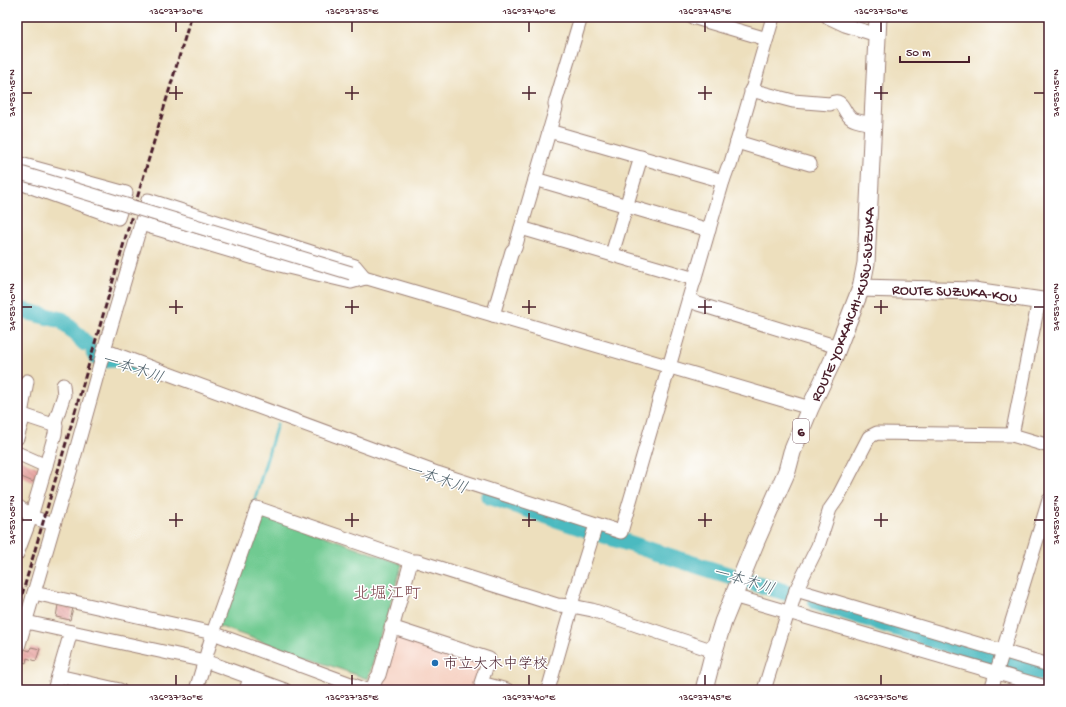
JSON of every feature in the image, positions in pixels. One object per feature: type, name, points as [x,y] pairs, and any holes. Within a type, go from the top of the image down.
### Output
[{"type":"main road","name":"ROUTE YOKKAICHI-KUSU-SUZUKA","points":[[704,690],[714,651],[733,596],[787,471],[792,452],[810,408],[838,348],[861,288],[866,263],[878,17]]},
{"type":"main road","name":"ROUTE SUZUKA-KOU","points":[[861,288],[974,291],[1044,301]]},
{"type":"street","points":[[493,315],[512,251],[515,248],[521,228],[556,108],[555,104],[581,17]]},
{"type":"street","points":[[692,17],[767,38]]},
{"type":"street","points":[[104,350],[437,473],[621,532],[723,182],[730,166],[773,17]]},
{"type":"street","points":[[828,17],[845,25],[877,35]]},
{"type":"street","points":[[751,90],[793,101],[830,104],[838,102],[842,105],[850,118],[872,124]]},
{"type":"street","points":[[549,131],[723,182]]},
{"type":"street","points":[[737,142],[810,164]]},
{"type":"street","points":[[612,254],[641,157]]},
{"type":"street","points":[[17,163],[126,193],[118,218],[17,182]]},
{"type":"street","points":[[17,172],[365,278],[810,408]]},
{"type":"street","points":[[535,179],[709,230]]},
{"type":"street","points":[[17,651],[148,200],[355,266],[365,278]]},
{"type":"street","points":[[141,224],[278,264],[351,282],[365,278]]},
{"type":"street","points":[[521,228],[695,279]]},
{"type":"street","points":[[689,299],[698,304],[838,348]]},
{"type":"street","points":[[1012,435],[1044,301]]},
{"type":"street","points":[[17,438],[27,381]]},
{"type":"street","points":[[17,554],[31,517],[55,434],[56,426],[54,425],[64,395],[62,386]]},
{"type":"street","points":[[21,414],[54,425]]},
{"type":"street","points":[[764,690],[796,590],[818,546],[830,509],[837,499],[869,437],[877,433],[1012,435],[1049,446]]},
{"type":"street","points":[[17,453],[46,466]]},
{"type":"street","points":[[992,690],[1049,500]]},
{"type":"street","points":[[17,506],[31,517],[54,524]]},
{"type":"street","points":[[196,690],[204,662],[209,632],[257,508],[411,561],[417,561],[557,605],[592,610],[714,651]]},
{"type":"street","points":[[548,690],[573,598],[596,525]]},
{"type":"street","points":[[372,690],[379,675],[411,561]]},
{"type":"street","points":[[796,590],[1049,665]]},
{"type":"street","points":[[34,593],[209,632],[368,690]]},
{"type":"street","points":[[733,596],[1049,688]]},
{"type":"street","points":[[26,622],[204,662],[248,684],[285,690]]},
{"type":"street","points":[[391,628],[489,659],[481,683],[507,690]]},
{"type":"street","points":[[54,690],[71,632]]},
{"type":"street","points":[[58,676],[101,688],[120,690]]},
{"type":"shaded area","name":"市立大木中学校","points":[[393,634],[483,661],[479,684],[497,690],[375,690]]},
{"type":"green space","points":[[258,512],[402,564],[368,679],[218,626]]},
{"type":"building","points":[[17,458],[40,468],[33,482],[17,475]]},
{"type":"building","points":[[58,605],[73,608],[70,620],[56,617]]},
{"type":"building","points":[[31,647],[40,649],[36,661],[27,658],[26,663],[20,661],[24,649],[30,651]]},
{"type":"building","points":[[17,684],[26,686],[25,690],[17,690]]},
{"type":"waterway","name":"一本木川","points":[[17,310],[62,320],[85,343]]},
{"type":"waterway","name":"一本木川","points":[[94,353],[102,360],[118,359],[134,365]]},
{"type":"waterway","points":[[252,506],[277,424]]},
{"type":"waterway","name":"一本木川","points":[[489,496],[636,546],[785,592]]},
{"type":"waterway","name":"一本木川","points":[[816,602],[992,659],[1049,675]]},
{"type":"railway","points":[[17,612],[191,17]]},
{"type":"place","name":"市立大木中学校","points":[[435,663]]},
{"type":"district","name":"北堀江町","points":[[387,592]]}]
